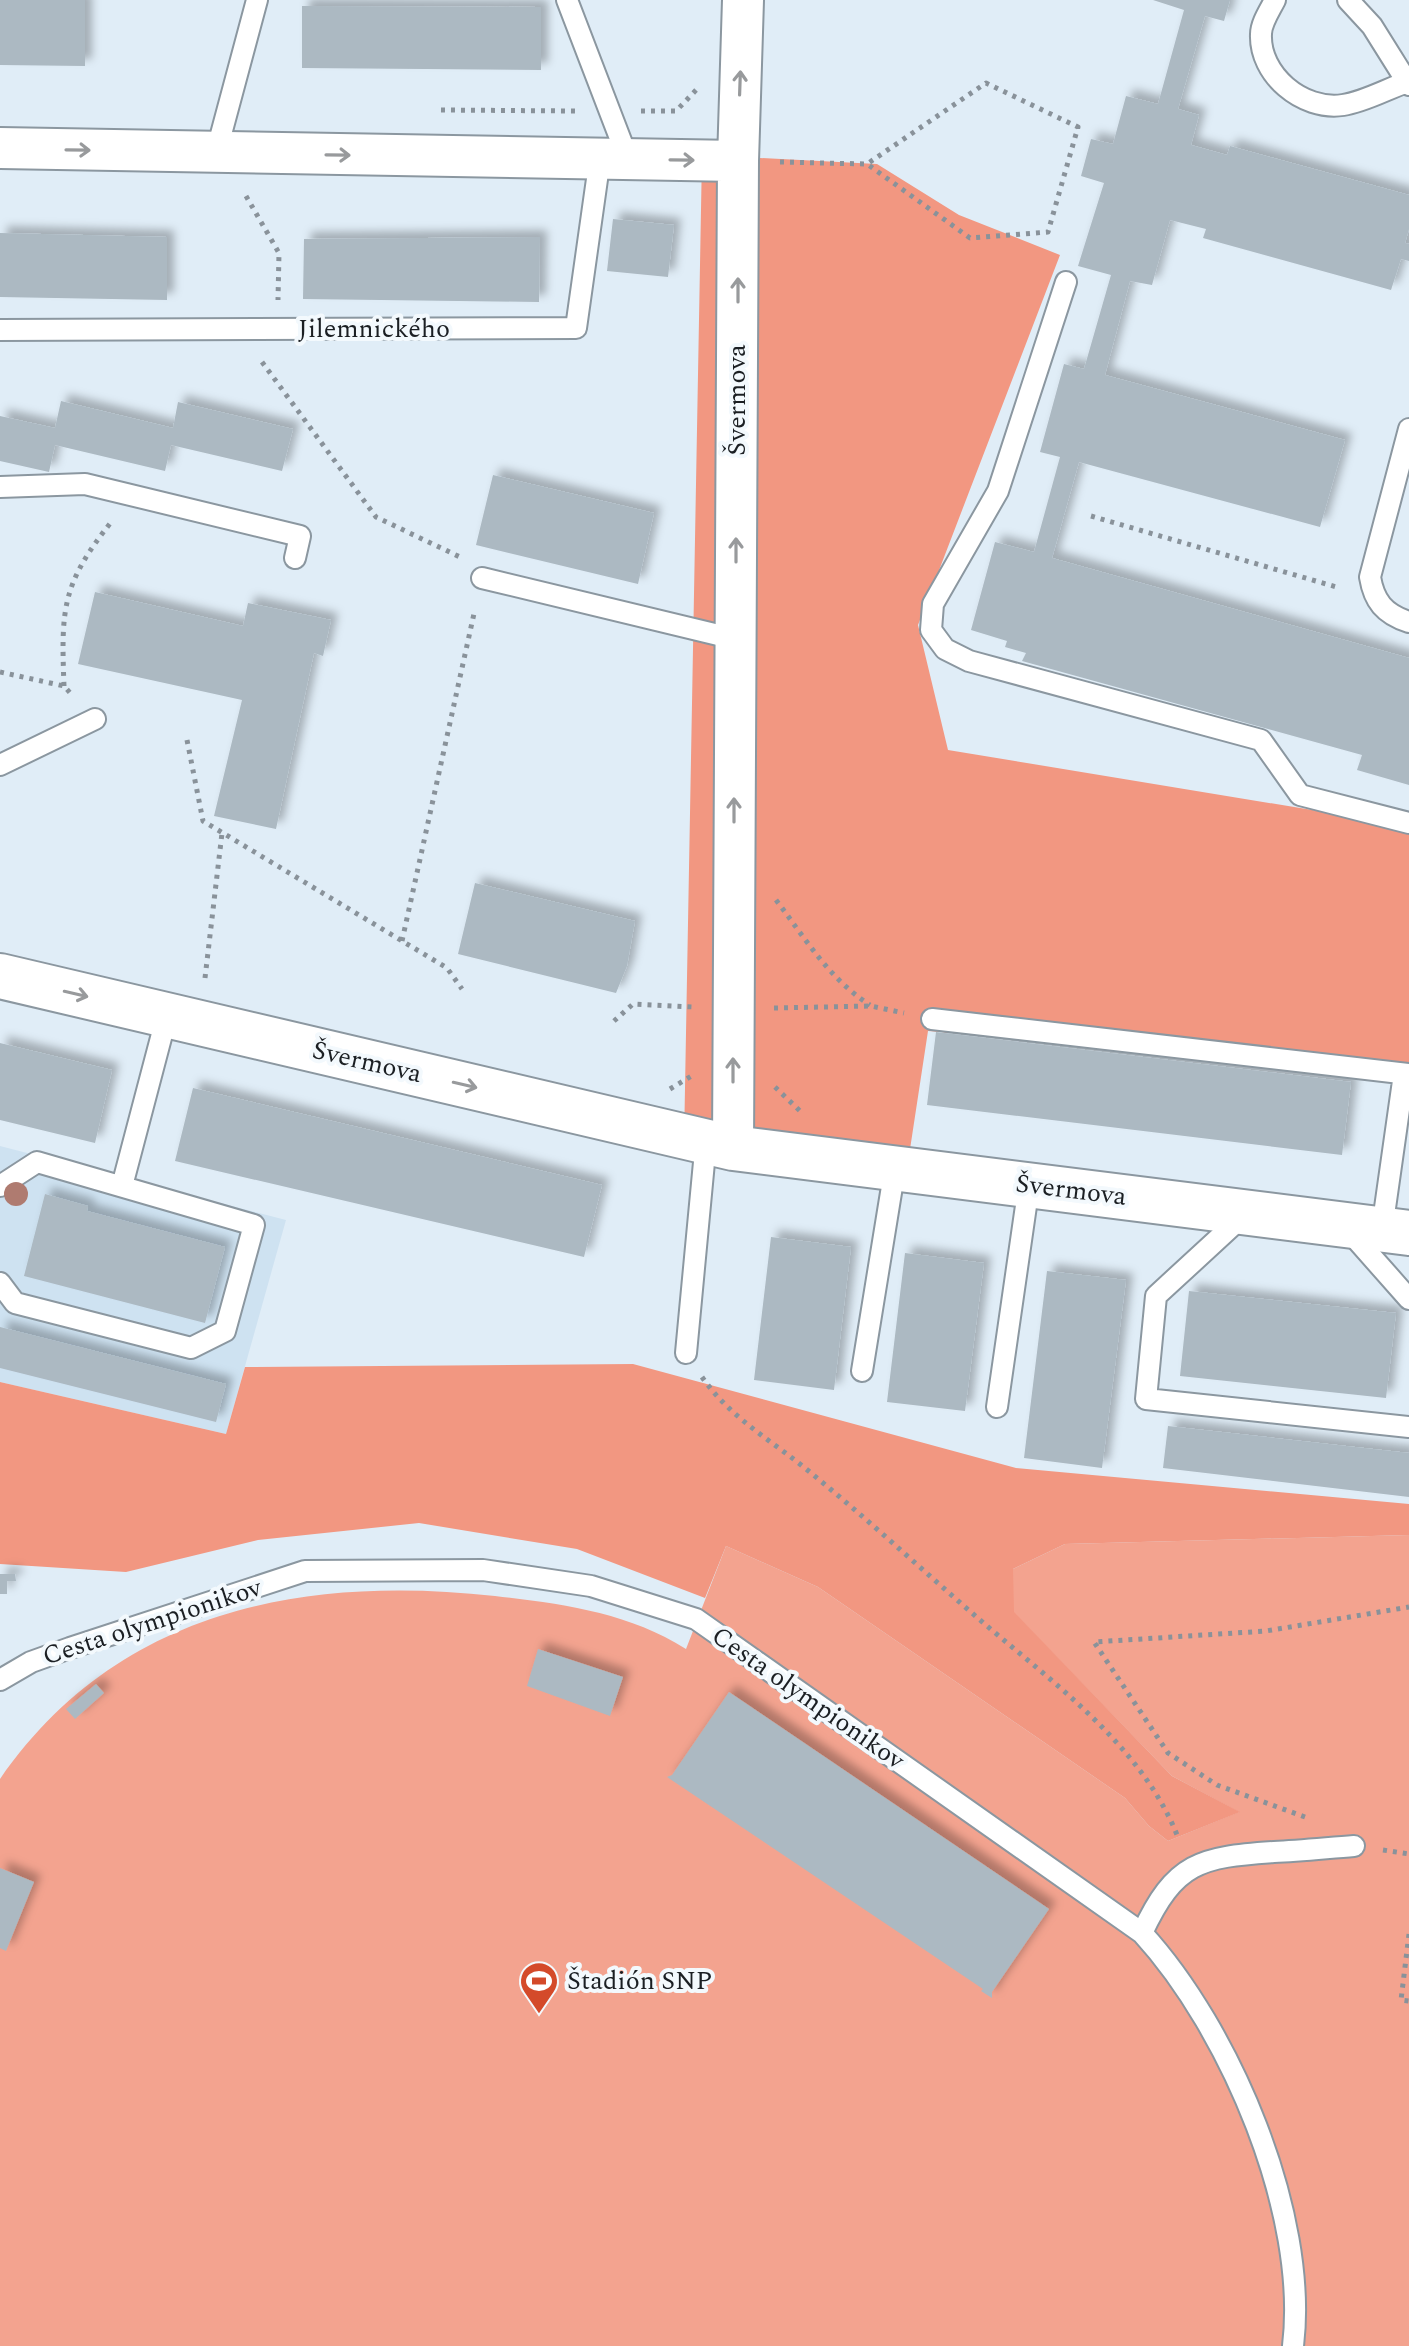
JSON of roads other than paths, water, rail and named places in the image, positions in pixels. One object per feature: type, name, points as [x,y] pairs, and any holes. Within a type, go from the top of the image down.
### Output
[{"type":"street","points":[[0,148],[738,161],[743,0]]},
{"type":"street","name":"Švermova","points":[[719,1145],[735,639],[738,161]]},
{"type":"street","name":"Švermova","points":[[0,976],[719,1145],[1378,1229]]},
{"type":"lane","points":[[216,153],[257,0]]},
{"type":"lane","points":[[567,0],[614,159]]},
{"type":"lane","points":[[1275,0],[1261,30],[1261,56],[1278,83],[1309,100],[1342,106],[1408,84],[1372,26],[1348,0]]},
{"type":"lane","name":"Jilemnického","points":[[0,330],[576,328],[614,159]]},
{"type":"lane","points":[[1066,282],[998,491],[933,604],[931,630],[945,649],[969,661],[1261,740],[1300,795],[1409,823]]},
{"type":"lane","points":[[1409,429],[1370,577],[1373,598],[1397,618],[1409,622]]},
{"type":"lane","points":[[0,487],[85,484],[133,495],[300,536],[295,558]]},
{"type":"lane","points":[[482,578],[735,639]]},
{"type":"lane","points":[[0,765],[95,719]]},
{"type":"lane","points":[[122,1186],[167,1015]]},
{"type":"lane","points":[[932,1019],[1406,1074],[1378,1229],[1409,1299]]},
{"type":"lane","points":[[686,1353],[719,1145]]},
{"type":"lane","points":[[0,1186],[37,1162],[254,1225],[225,1331],[191,1348],[15,1303],[0,1283]]},
{"type":"lane","points":[[862,1371],[895,1168]]},
{"type":"lane","points":[[997,1407],[1029,1185]]},
{"type":"lane","points":[[1247,1213],[1156,1296],[1146,1399],[1409,1427]]},
{"type":"lane","name":"Cesta olympionikov","points":[[0,1680],[31,1662],[70,1648],[305,1571],[483,1570],[591,1586],[696,1619],[1142,1933],[1171,1965],[1244,2088],[1267,2155],[1290,2249],[1293,2346]]},
{"type":"lane","points":[[1142,1933],[1157,1902],[1177,1877],[1207,1859],[1354,1846]]},
{"type":"place","name":"Štadión SNP","points":[[539,2015]]}]
